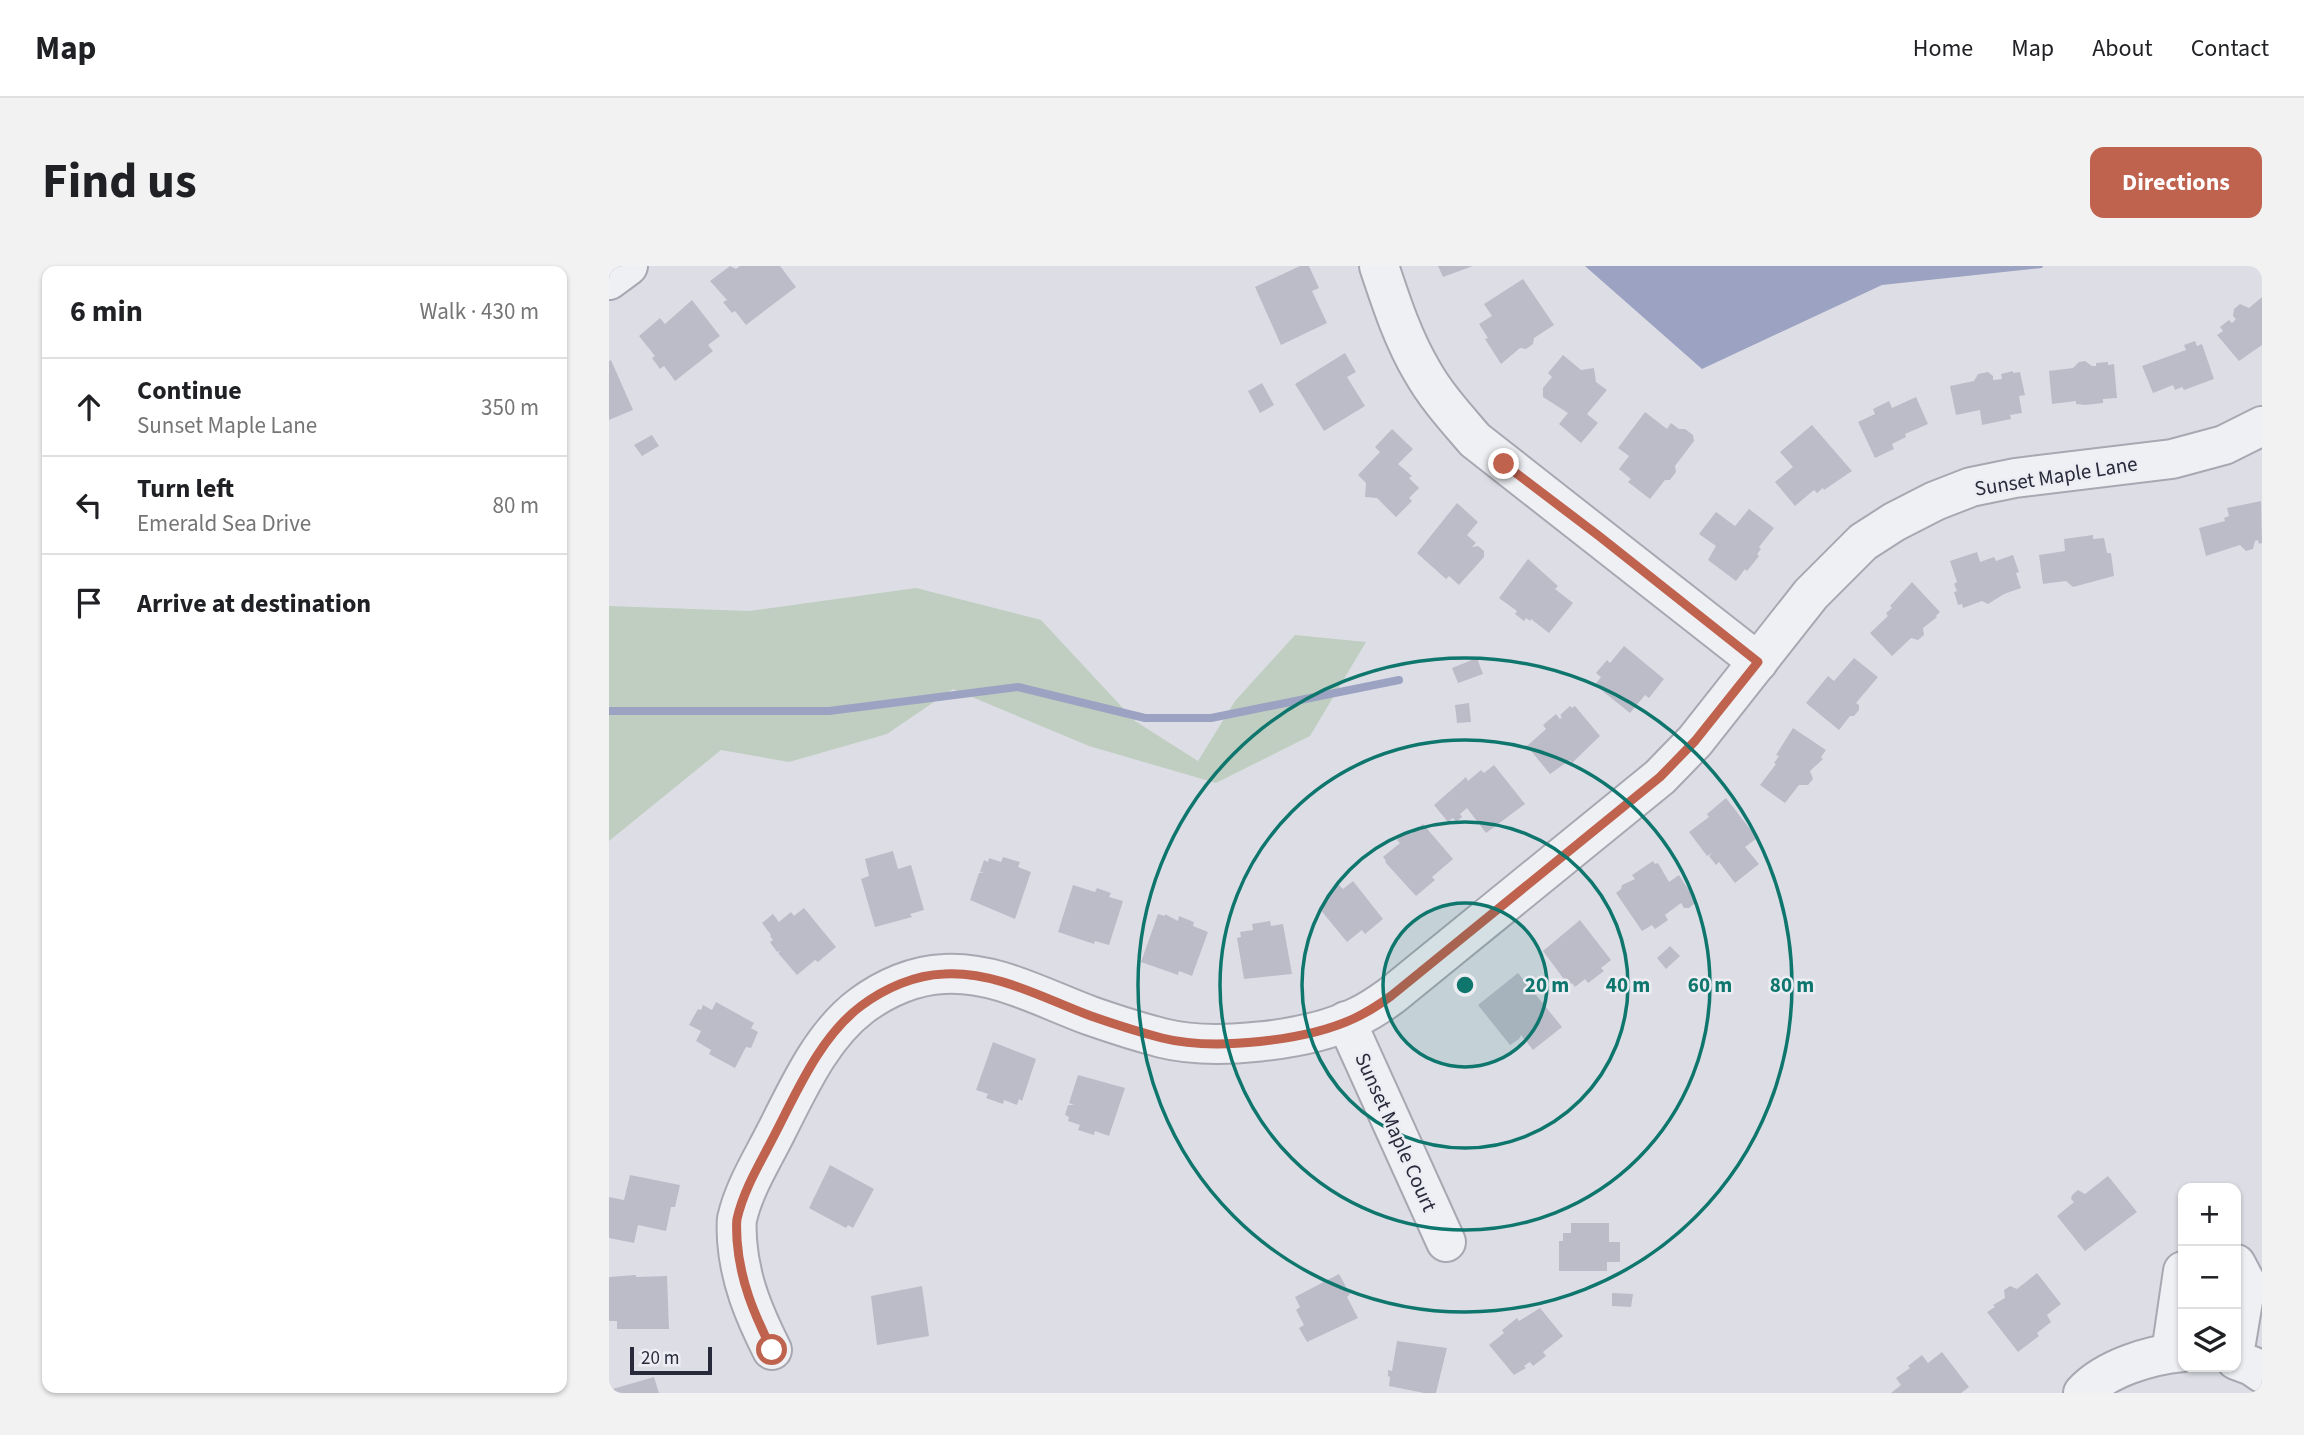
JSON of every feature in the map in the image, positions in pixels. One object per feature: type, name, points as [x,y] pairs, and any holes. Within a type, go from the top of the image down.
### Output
[{"type":"street","points":[[609,280],[628,266]]},
{"type":"street","points":[[1379,266],[1395,313],[1423,373],[1447,408],[1475,440],[1758,662]]},
{"type":"street","name":"Sunset Maple Lane","points":[[772,1350],[745,1290],[739,1262],[736,1222],[748,1187],[802,1082],[827,1042],[859,1007],[879,994],[909,981],[945,974],[991,979],[1015,985],[1091,1016],[1164,1039],[1215,1044],[1241,1044],[1294,1036],[1346,1021],[1391,996],[1660,777],[1695,741],[1811,594],[1863,542],[1935,501],[1971,487],[2015,478],[2172,459],[2224,445],[2262,426]]},
{"type":"street","name":"Sunset Maple Court","points":[[1346,1021],[1445,1242]]},
{"type":"street","points":[[2241,1274],[2246,1283],[2241,1313]]},
{"type":"street","points":[[2083,1393],[2090,1385],[2116,1371],[2162,1354],[2177,1352],[2180,1309]]},
{"type":"street","points":[[2241,1362],[2262,1373]]},
{"type":"green space","points":[[916,588],[1041,620],[1135,721],[1198,761],[1235,701],[1295,635],[1366,642],[1310,736],[1216,783],[1089,746],[953,689],[887,734],[789,762],[721,750],[609,841],[609,606],[749,611]]},
{"type":"water","points":[[1585,266],[2043,266],[1882,285],[1702,369]]},
{"type":"building","points":[[730,266],[736,269],[740,266],[780,266],[796,287],[746,325],[735,311],[732,313],[723,302],[727,300],[710,281]]},
{"type":"building","points":[[1300,266],[1309,266],[1319,288],[1312,291],[1327,323],[1281,345],[1255,287]]},
{"type":"building","points":[[1438,266],[1473,266],[1443,277]]},
{"type":"building","points":[[1523,279],[1554,325],[1534,338],[1533,344],[1526,349],[1520,348],[1501,364],[1479,324],[1492,316],[1484,304]]},
{"type":"building","points":[[2262,297],[2262,345],[2239,361],[2217,335],[2223,331],[2220,327],[2229,320],[2232,323],[2236,319],[2233,316],[2234,309],[2240,304],[2249,308]]},
{"type":"building","points":[[692,300],[720,336],[708,345],[713,351],[675,381],[664,366],[660,369],[652,358],[655,356],[639,336],[660,318],[665,324]]},
{"type":"building","points":[[2195,341],[2197,346],[2202,344],[2214,379],[2184,390],[2182,387],[2175,390],[2173,385],[2153,393],[2142,366],[2186,350],[2184,345]]},
{"type":"building","points":[[1345,353],[1356,372],[1347,377],[1365,406],[1324,431],[1295,384]]},
{"type":"building","points":[[1563,355],[1581,370],[1594,368],[1596,382],[1607,390],[1587,414],[1598,423],[1581,443],[1559,424],[1568,413],[1543,397],[1543,388],[1552,377],[1548,373]]},
{"type":"building","points":[[611,360],[633,410],[609,420],[609,361]]},
{"type":"building","points":[[2085,361],[2092,366],[2096,366],[2096,363],[2114,364],[2117,398],[2085,405],[2076,404],[2076,401],[2052,404],[2049,371],[2073,368],[2079,362]]},
{"type":"building","points":[[1988,372],[1993,376],[1993,380],[2002,379],[2001,374],[2020,372],[2025,395],[2019,396],[2022,413],[2010,415],[2011,419],[1982,425],[1980,410],[1956,415],[1950,386],[1974,381],[1978,374]]},
{"type":"building","points":[[1262,383],[1274,405],[1260,413],[1248,391]]},
{"type":"building","points":[[1916,397],[1928,424],[1905,434],[1906,437],[1892,444],[1894,449],[1875,458],[1858,422],[1875,414],[1873,409],[1889,401],[1892,408]]},
{"type":"building","points":[[1645,412],[1667,429],[1671,423],[1679,429],[1685,429],[1693,435],[1694,441],[1675,466],[1676,472],[1670,480],[1665,480],[1650,499],[1628,482],[1631,479],[1619,469],[1629,456],[1618,448]]},
{"type":"building","points":[[1812,425],[1852,471],[1824,490],[1823,488],[1817,493],[1814,490],[1795,506],[1775,482],[1793,467],[1780,452]]},
{"type":"building","points":[[1392,429],[1413,449],[1398,464],[1412,476],[1409,478],[1419,488],[1409,498],[1412,501],[1396,517],[1377,498],[1365,497],[1366,483],[1358,475],[1380,452],[1375,447]]},
{"type":"building","points":[[652,435],[659,446],[642,456],[634,445]]},
{"type":"building","points":[[2261,501],[2262,543],[2255,541],[2253,549],[2246,551],[2240,545],[2206,556],[2199,528],[2225,521],[2224,518],[2229,516],[2227,508]]},
{"type":"building","points":[[1457,503],[1478,522],[1467,535],[1476,543],[1472,547],[1478,546],[1484,551],[1484,557],[1459,585],[1449,576],[1446,579],[1417,553]]},
{"type":"building","points":[[1749,509],[1774,528],[1759,547],[1759,556],[1736,581],[1708,560],[1716,546],[1699,534],[1716,512],[1735,526]]},
{"type":"building","points":[[2093,535],[2093,539],[2104,538],[2107,553],[2111,553],[2114,576],[2073,587],[2066,581],[2043,584],[2039,555],[2065,551],[2064,539]]},
{"type":"building","points":[[1977,552],[1980,562],[1994,557],[1996,561],[2013,555],[2021,588],[1988,604],[1982,601],[1963,608],[1962,604],[1958,605],[1954,592],[1957,591],[1954,584],[1957,582],[1950,561]]},
{"type":"building","points":[[1528,559],[1558,586],[1555,589],[1573,603],[1549,633],[1531,619],[1530,621],[1526,618],[1524,621],[1515,614],[1517,611],[1499,598]]},
{"type":"building","points":[[1912,582],[1940,612],[1923,628],[1924,635],[1918,640],[1911,638],[1892,656],[1870,633],[1888,616],[1886,613],[1892,608],[1890,606]]},
{"type":"building","points":[[1624,646],[1664,679],[1649,698],[1645,695],[1630,713],[1595,685],[1601,677],[1596,673],[1607,660],[1610,663]]},
{"type":"building","points":[[1477,658],[1483,674],[1458,683],[1452,668]]},
{"type":"building","points":[[1854,658],[1878,677],[1856,703],[1859,710],[1854,716],[1850,716],[1839,730],[1806,703],[1828,676],[1834,681]]},
{"type":"building","points":[[1469,703],[1471,722],[1457,723],[1455,705]]},
{"type":"building","points":[[1570,706],[1575,706],[1600,736],[1572,763],[1570,760],[1550,774],[1527,746],[1546,729],[1543,725],[1556,714],[1560,719],[1560,715]]},
{"type":"building","points":[[1793,728],[1826,750],[1821,757],[1823,759],[1810,771],[1813,779],[1808,785],[1799,785],[1785,803],[1760,785],[1776,764],[1774,763],[1779,756],[1776,755]]},
{"type":"building","points":[[1494,765],[1525,804],[1486,833],[1467,808],[1456,822],[1453,818],[1448,822],[1434,805],[1466,777],[1468,781],[1481,770],[1484,773]]},
{"type":"building","points":[[1726,798],[1757,838],[1745,847],[1759,864],[1735,883],[1719,862],[1716,865],[1709,856],[1712,853],[1707,856],[1689,832],[1709,817],[1707,814]]},
{"type":"building","points":[[1423,824],[1453,859],[1432,877],[1435,880],[1416,896],[1383,857],[1400,843],[1397,840],[1408,830],[1411,834]]},
{"type":"building","points":[[893,851],[898,869],[911,865],[924,910],[910,914],[912,917],[875,927],[861,879],[869,876],[865,859]]},
{"type":"building","points":[[1003,857],[1020,862],[1018,867],[1031,872],[1015,919],[970,900],[979,873],[984,873],[980,872],[984,860],[988,862],[989,858],[1001,862]]},
{"type":"building","points":[[1653,861],[1658,863],[1669,882],[1679,875],[1695,900],[1689,908],[1684,908],[1681,903],[1665,915],[1668,920],[1655,929],[1652,925],[1642,931],[1616,893],[1622,885],[1635,879],[1632,875]]},
{"type":"building","points":[[1353,881],[1383,919],[1365,934],[1362,930],[1347,942],[1319,908],[1329,900],[1326,896],[1339,885],[1343,889]]},
{"type":"building","points":[[1073,885],[1095,892],[1097,888],[1111,893],[1109,897],[1123,901],[1109,945],[1095,941],[1094,944],[1058,932]]},
{"type":"building","points":[[804,908],[836,947],[797,975],[778,953],[781,951],[777,952],[770,942],[773,940],[771,935],[762,923],[773,914],[779,922],[791,912],[794,916]]},
{"type":"building","points":[[1158,914],[1165,914],[1178,921],[1179,916],[1208,932],[1192,976],[1179,971],[1178,975],[1141,962]]},
{"type":"building","points":[[1580,920],[1611,960],[1601,968],[1604,971],[1588,983],[1585,979],[1575,987],[1572,983],[1569,986],[1543,951]]},
{"type":"building","points":[[1270,921],[1271,926],[1283,924],[1292,974],[1244,979],[1237,938],[1241,937],[1240,932],[1253,930],[1252,924]]},
{"type":"building","points":[[1670,946],[1680,956],[1666,969],[1657,958]]},
{"type":"building","points":[[1518,973],[1562,1027],[1533,1050],[1521,1035],[1510,1045],[1478,1005]]},
{"type":"building","points":[[716,1002],[754,1023],[751,1028],[758,1032],[751,1048],[746,1047],[735,1068],[709,1054],[711,1050],[696,1041],[701,1031],[689,1025],[698,1009],[701,1010],[703,1005],[712,1010]]},
{"type":"building","points":[[993,1042],[1036,1059],[1022,1101],[1019,1099],[1017,1105],[1004,1100],[1003,1104],[986,1098],[988,1094],[976,1090]]},
{"type":"building","points":[[1078,1075],[1125,1088],[1109,1136],[1095,1131],[1094,1135],[1078,1130],[1080,1125],[1068,1121],[1069,1117],[1065,1115],[1068,1105],[1074,1105],[1069,1103]]},
{"type":"building","points":[[830,1165],[874,1189],[853,1228],[848,1225],[846,1228],[809,1208]]},
{"type":"building","points":[[630,1175],[680,1185],[675,1207],[671,1207],[666,1231],[638,1225],[634,1243],[609,1238],[609,1197],[624,1200]]},
{"type":"building","points":[[2108,1176],[2137,1212],[2085,1251],[2057,1216],[2074,1202],[2072,1195],[2078,1190],[2085,1194]]},
{"type":"building","points":[[1571,1223],[1609,1223],[1609,1242],[1620,1242],[1620,1262],[1607,1262],[1607,1271],[1559,1271],[1559,1241],[1563,1241],[1563,1233],[1571,1233]]},
{"type":"building","points":[[2037,1273],[2061,1304],[2047,1315],[2051,1322],[2037,1333],[2039,1336],[2018,1352],[1987,1312],[2005,1298],[2004,1290],[2010,1286],[2017,1289]]},
{"type":"building","points":[[1339,1274],[1350,1294],[1347,1297],[1358,1318],[1307,1342],[1299,1328],[1304,1325],[1296,1310],[1300,1307],[1295,1297]]},
{"type":"building","points":[[667,1276],[669,1329],[617,1329],[617,1321],[609,1321],[609,1277]]},
{"type":"building","points":[[922,1286],[929,1336],[877,1345],[871,1296]]},
{"type":"building","points":[[1612,1293],[1633,1294],[1631,1307],[1612,1306]]},
{"type":"building","points":[[1540,1308],[1563,1336],[1543,1352],[1546,1356],[1533,1366],[1530,1362],[1524,1366],[1526,1368],[1514,1375],[1489,1345],[1517,1318],[1519,1321]]},
{"type":"building","points":[[1397,1341],[1447,1348],[1436,1393],[1389,1386],[1388,1370],[1392,1371]]},
{"type":"building","points":[[1942,1352],[1969,1387],[1961,1393],[1891,1393],[1901,1385],[1896,1378],[1910,1368],[1908,1366],[1922,1355],[1928,1363]]},
{"type":"building","points":[[654,1377],[659,1393],[609,1393],[609,1390]]},
{"type":"waterway","points":[[609,711],[829,711],[1018,687],[1145,718],[1211,718],[1399,680]]},
{"type":"route","points":[[772,1350],[745,1290],[739,1262],[736,1222],[748,1187],[802,1082],[827,1042],[859,1007],[900,984],[945,974],[991,979],[1015,985],[1091,1016],[1164,1039],[1241,1044],[1294,1036],[1354,1019],[1391,996],[1660,777],[1695,741],[1758,662],[1504,464]]}]
